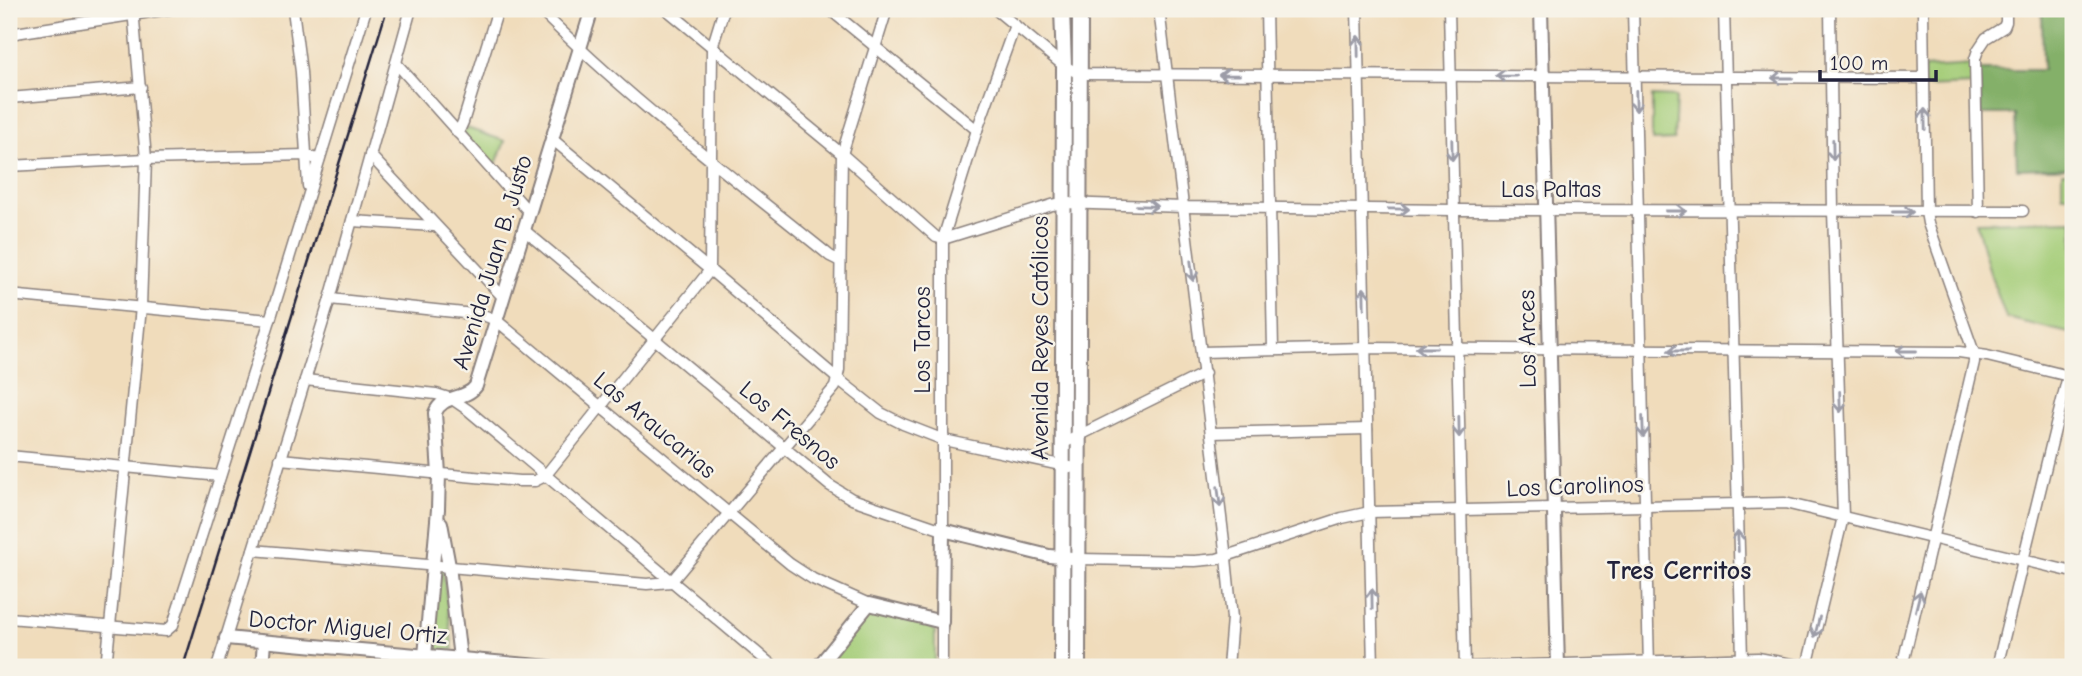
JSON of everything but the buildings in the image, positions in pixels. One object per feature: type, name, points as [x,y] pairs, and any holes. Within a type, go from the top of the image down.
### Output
[{"type":"main road","name":"Avenida Reyes Católicos","points":[[1062,9],[1065,66],[1062,667]]},
{"type":"main road","name":"Avenida Reyes Católicos","points":[[1078,667],[1080,9]]},
{"type":"street","points":[[9,34],[133,12],[170,9]]},
{"type":"street","points":[[293,9],[310,190]]},
{"type":"street","points":[[9,618],[166,631],[170,629],[270,320],[366,9]]},
{"type":"street","points":[[217,667],[330,299],[411,9]]},
{"type":"street","points":[[458,133],[498,9]]},
{"type":"street","points":[[539,9],[579,49],[711,160],[830,256],[840,261]]},
{"type":"street","name":"Avenida Juan B. Justo","points":[[424,661],[438,509],[435,412],[438,406],[464,396],[476,386],[592,9]]},
{"type":"street","points":[[666,9],[842,154],[936,237],[943,239]]},
{"type":"street","points":[[280,459],[519,481],[535,481],[545,476],[710,270],[712,48],[724,9]]},
{"type":"street","points":[[829,9],[978,130]]},
{"type":"street","points":[[253,550],[648,584],[671,582],[835,387],[838,379],[842,154],[887,9]]},
{"type":"street","points":[[995,9],[1065,66],[1080,74],[1924,78]]},
{"type":"street","points":[[1159,9],[1226,558],[1232,618],[1227,667]]},
{"type":"street","points":[[1266,9],[1273,349]]},
{"type":"street","points":[[1357,9],[1373,667]]},
{"type":"street","points":[[1449,9],[1465,667],[1649,664],[1742,658],[1766,659],[1807,667],[1843,517],[1833,211],[1830,9]]},
{"type":"street","name":"Los Arces","points":[[1541,9],[1557,666]]},
{"type":"street","points":[[1633,9],[1649,664]]},
{"type":"street","points":[[1724,9],[1742,658]]},
{"type":"street","points":[[1902,667],[1973,371],[1974,353],[1926,212],[1923,9]]},
{"type":"street","points":[[1978,212],[1975,59],[1989,35],[2004,27],[2006,9]]},
{"type":"street","points":[[106,667],[142,307],[146,159],[133,12]]},
{"type":"street","name":"Los Tarcos","points":[[942,667],[943,239],[1015,25]]},
{"type":"street","points":[[396,63],[529,212]]},
{"type":"street","points":[[9,98],[141,87]]},
{"type":"street","points":[[552,139],[838,379],[891,418],[944,440],[1079,469]]},
{"type":"street","points":[[9,166],[306,155],[319,160]]},
{"type":"street","points":[[370,155],[503,298]]},
{"type":"street","name":"Las Paltas","points":[[943,239],[1052,205],[1063,204],[1454,210],[2023,211]]},
{"type":"street","points":[[352,221],[434,226]]},
{"type":"street","name":"Los Fresnos","points":[[524,230],[829,485],[852,499],[943,530],[1062,558],[1078,559]]},
{"type":"street","points":[[9,295],[270,320]]},
{"type":"street","name":"Las Araucarias","points":[[330,299],[483,316],[496,320],[801,572],[869,604],[942,622]]},
{"type":"street","points":[[1202,352],[1457,348],[1974,353],[2071,377],[2022,559],[1997,667]]},
{"type":"street","points":[[1062,444],[1205,373]]},
{"type":"street","points":[[305,380],[436,394],[452,399],[774,667]]},
{"type":"street","points":[[1212,433],[1367,429]]},
{"type":"street","points":[[9,456],[220,476]]},
{"type":"street","name":"Los Carolinos","points":[[1078,559],[1195,561],[1226,558],[1342,518],[1370,512],[1785,503],[2073,572]]},
{"type":"street","name":"Avenida Juan B. Justo","points":[[438,509],[449,566],[460,658]]},
{"type":"street","points":[[818,667],[869,604]]},
{"type":"street","name":"Doctor Miguel Ortiz","points":[[226,638],[424,661],[460,658],[550,667]]},
{"type":"street","points":[[262,667],[264,642]]},
{"type":"green space","points":[[2042,9],[2073,9],[2073,167],[2017,169],[2015,114],[1981,114],[1979,70],[2043,70]]},
{"type":"green space","points":[[1974,65],[1974,85],[1924,87],[1924,68]]},
{"type":"green space","points":[[1068,81],[1075,81],[1075,188],[1068,188]]},
{"type":"green space","points":[[1652,96],[1676,97],[1674,140],[1652,141]]},
{"type":"green space","points":[[467,128],[505,141],[494,169],[463,134]]},
{"type":"green space","points":[[2062,172],[2073,172],[2073,195],[2062,195]]},
{"type":"green space","points":[[1066,214],[1075,214],[1075,432],[1067,432]]},
{"type":"green space","points":[[2073,220],[2073,334],[2006,318],[1976,222]]},
{"type":"green space","points":[[1064,567],[1074,567],[1074,667],[1065,667]]},
{"type":"green space","points":[[436,569],[443,570],[453,650],[429,650]]},
{"type":"green space","points":[[871,613],[931,627],[935,631],[935,667],[823,667]]},
{"type":"railway","points":[[183,667],[387,9]]},
{"type":"district","name":"Tres Cerritos","points":[[1679,571]]}]
